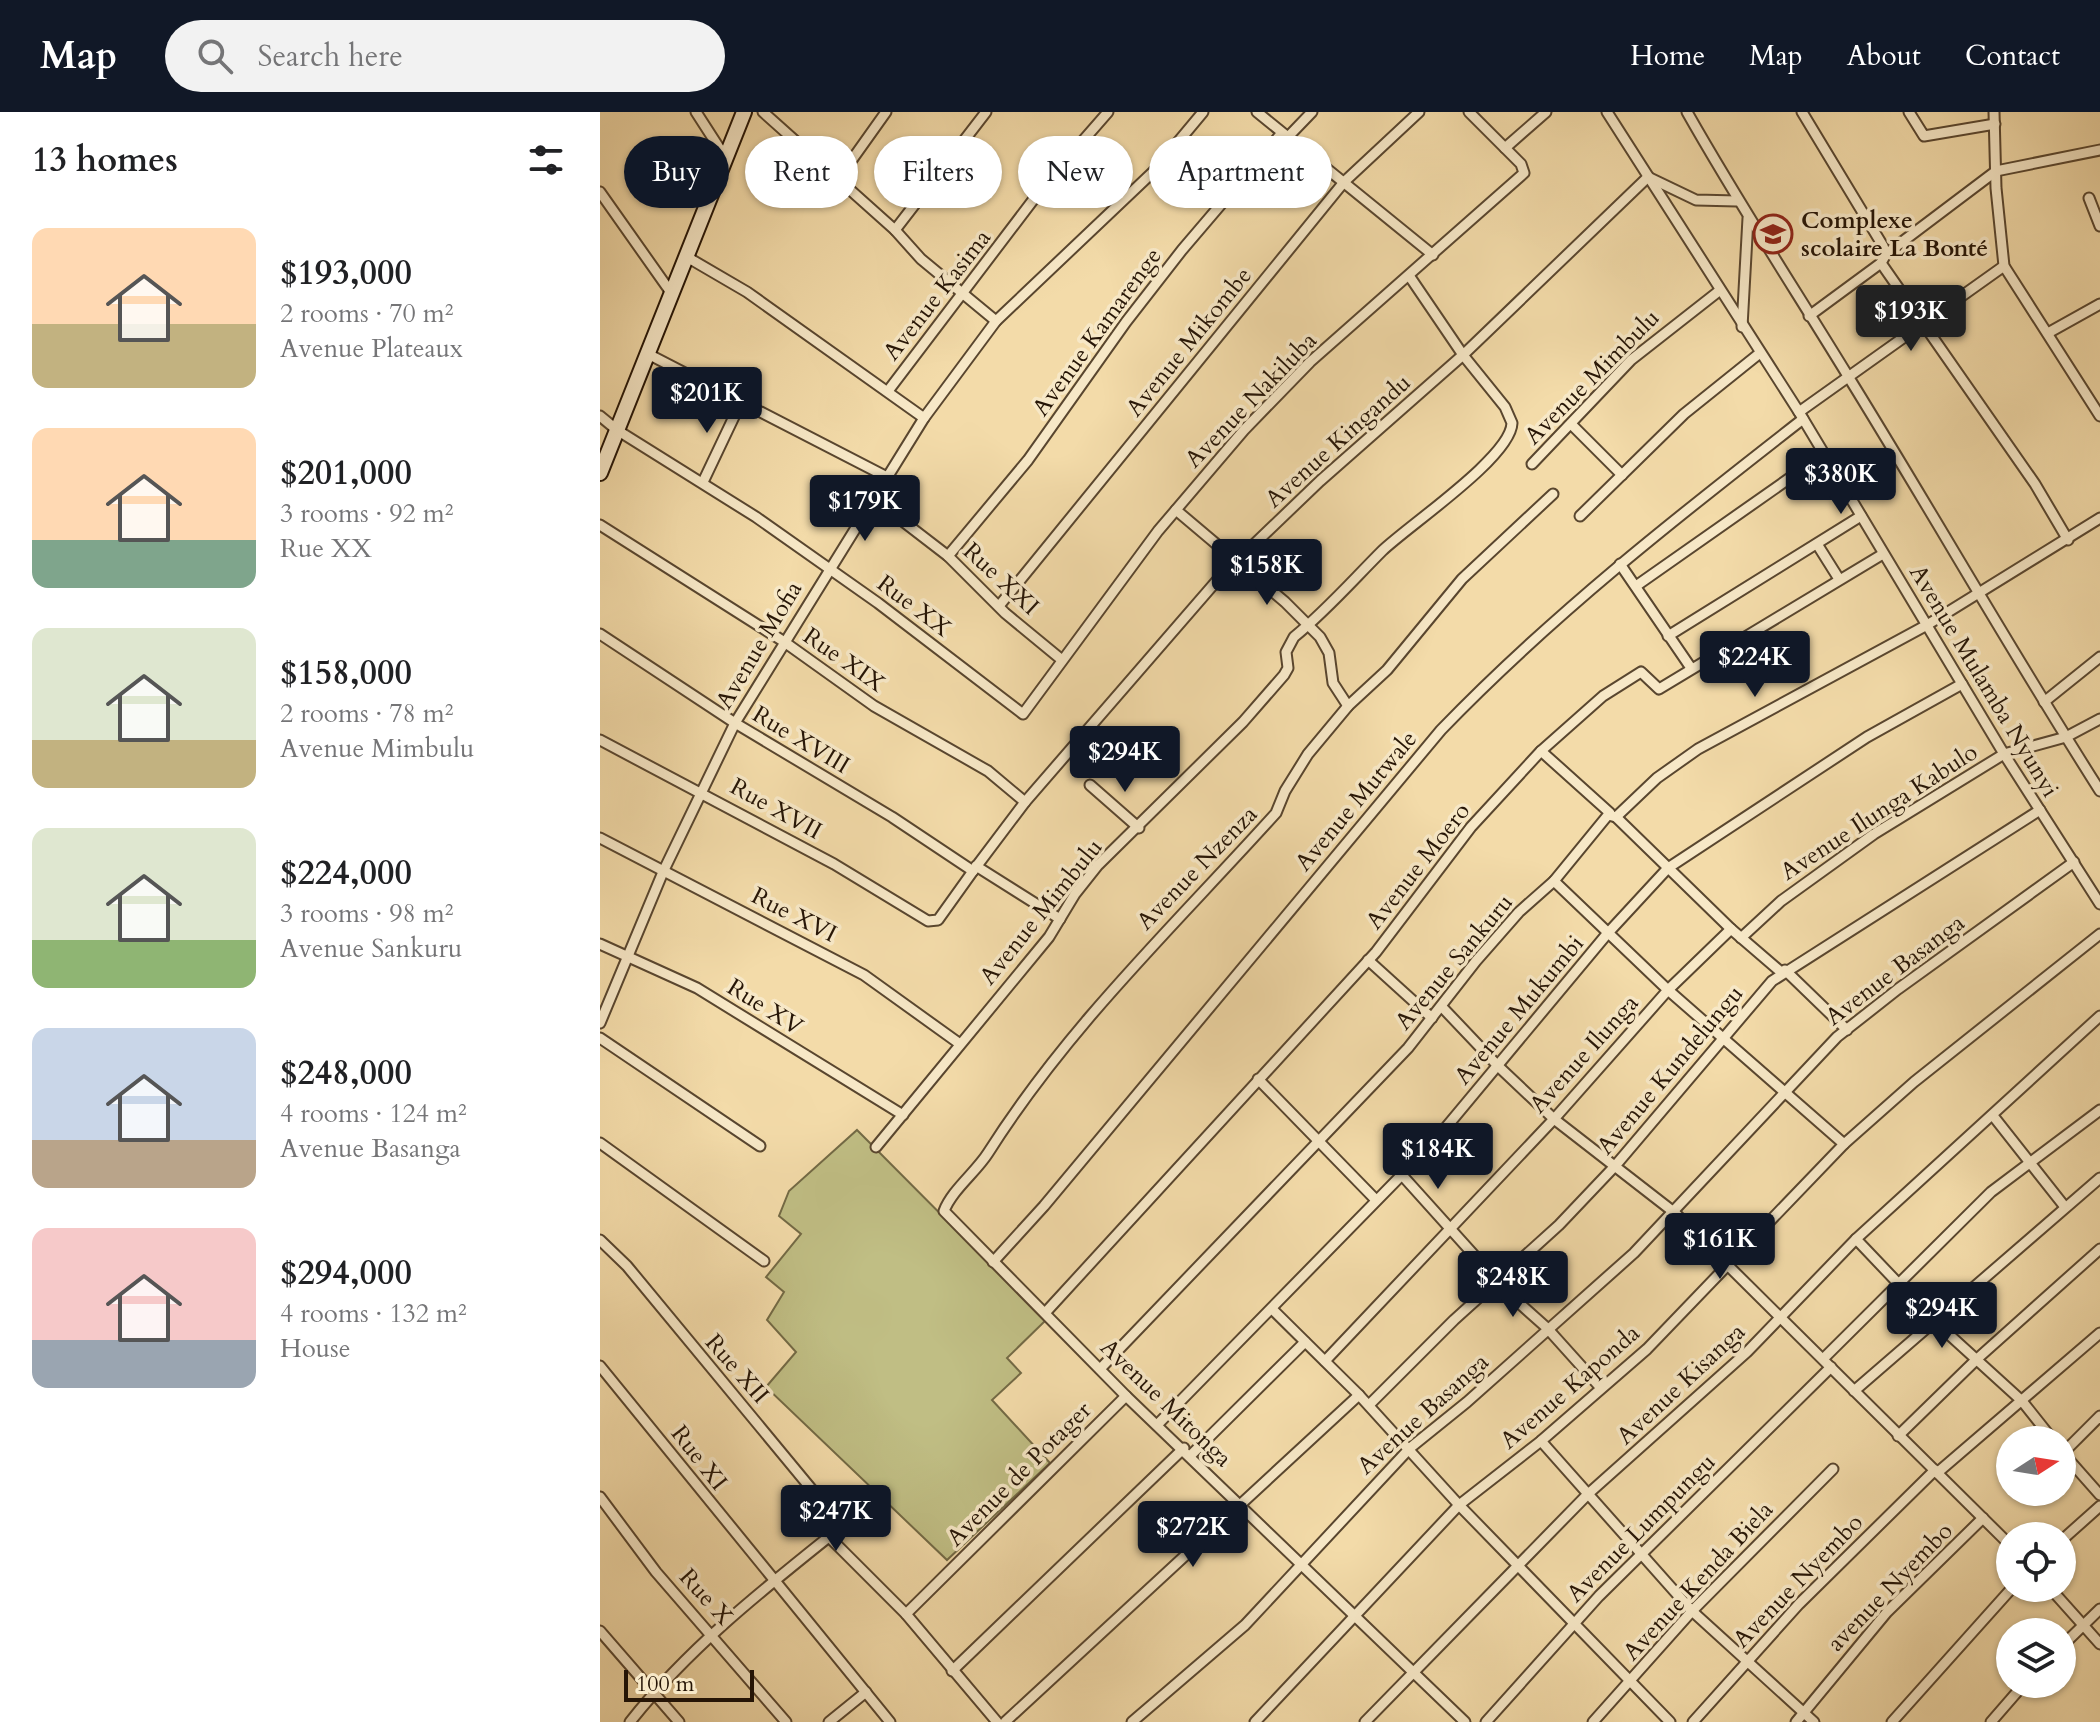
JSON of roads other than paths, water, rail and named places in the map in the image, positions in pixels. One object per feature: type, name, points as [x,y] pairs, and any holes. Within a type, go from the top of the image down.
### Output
[{"type":"street","points":[[696,112],[711,136]]},
{"type":"street","points":[[729,148],[744,112]]},
{"type":"street","points":[[763,112],[791,136]]},
{"type":"street","points":[[858,151],[886,112]]},
{"type":"street","points":[[895,230],[986,112]]},
{"type":"street","name":"Avenue Kasima","points":[[888,391],[1046,183],[1107,112]]},
{"type":"street","name":"Avenue Mofia","points":[[600,1023],[663,872],[735,723],[924,418],[996,321],[1153,172],[1203,112]]},
{"type":"street","points":[[1257,112],[1284,136]]},
{"type":"street","name":"Avenue Kamarenge","points":[[1284,136],[1312,112]]},
{"type":"street","name":"Avenue Mikombe","points":[[999,606],[1344,182],[1419,112]]},
{"type":"street","points":[[1469,112],[1505,148],[1546,112]]},
{"type":"street","name":"Avenue Mulamba Nyunyi","points":[[1607,112],[1801,415],[2004,754],[2098,897]]},
{"type":"street","points":[[1687,112],[1737,201],[1850,378],[2100,791]]},
{"type":"street","points":[[1802,112],[1923,324],[2035,484],[2068,540]]},
{"type":"street","points":[[1909,112],[1924,136],[1995,124]]},
{"type":"street","points":[[1994,112],[2004,266],[2100,416]]},
{"type":"street","name":"Avenue Nakiluba","points":[[1022,714],[1176,510],[1244,430],[1310,362],[1410,277],[1524,173],[1521,164],[1505,148]]},
{"type":"street","points":[[1809,316],[1996,171],[2100,150]]},
{"type":"street","points":[[1332,173],[1433,255]]},
{"type":"street","points":[[1648,177],[1696,200],[1737,201]]},
{"type":"street","name":"Avenue Kingandu","points":[[928,921],[938,920],[1025,802],[1220,577],[1320,481],[1463,355],[1648,177]]},
{"type":"street","points":[[600,192],[672,294]]},
{"type":"street","points":[[858,196],[921,259],[996,321]]},
{"type":"street","points":[[2089,198],[2100,226]]},
{"type":"street","points":[[600,473],[706,208]]},
{"type":"street","name":"Avenue Kamarenge","points":[[948,556],[1028,460],[1126,322],[1220,208]]},
{"type":"street","points":[[1742,327],[1748,218]]},
{"type":"street","points":[[687,257],[747,292],[924,418]]},
{"type":"street","name":"Avenue Mutwale","points":[[993,1262],[1044,1206],[1441,730],[1497,671],[1620,564],[1801,415],[2004,266]]},
{"type":"street","name":"Avenue Mimbulu","points":[[876,1147],[1034,956],[1098,865],[1139,828],[1284,675],[1288,668],[1288,644],[1384,549],[1477,471],[1507,441],[1512,431],[1510,417],[1410,277]]},
{"type":"street","name":"Avenue Mimbulu","points":[[1532,464],[1631,360],[1719,291]]},
{"type":"street","points":[[2048,333],[2100,304]]},
{"type":"street","points":[[1580,516],[1684,414],[1760,353]]},
{"type":"street","points":[[648,354],[887,477]]},
{"type":"street","points":[[703,482],[741,402]]},
{"type":"street","name":"Rue XX","points":[[600,416],[829,569],[1022,714]]},
{"type":"street","points":[[1571,424],[1622,475]]},
{"type":"street","points":[[1636,586],[1761,495],[1824,454]]},
{"type":"street","name":"Avenue Nzenza","points":[[944,1211],[987,1154],[1010,1116],[1083,1022],[1276,813],[1285,791],[1308,754],[1348,706],[1387,670],[1462,579],[1553,494]]},
{"type":"street","name":"Rue XXI","points":[[874,499],[948,556],[999,606],[1062,660]]},
{"type":"street","points":[[1176,510],[1309,625],[1327,648],[1333,683],[1348,706]]},
{"type":"street","points":[[1668,636],[1861,516]]},
{"type":"street","name":"Avenue Sankuru","points":[[1100,1369],[1320,1142],[1442,1007],[1484,951],[1519,912],[1554,881],[1613,815],[1698,749],[1927,625],[2100,518]]},
{"type":"street","name":"Rue XIX","points":[[600,525],[783,641],[874,706],[988,771],[1025,802]]},
{"type":"street","points":[[1817,544],[1839,579]]},
{"type":"street","name":"Avenue Moero","points":[[1045,1313],[1169,1182],[1258,1079],[1368,960],[1471,827],[1541,751],[1603,696],[1641,672],[1657,689],[1883,554]]},
{"type":"street","points":[[1620,564],[1691,668]]},
{"type":"street","name":"Rue XVIII","points":[[600,634],[735,723],[975,869]]},
{"type":"street","points":[[2044,702],[2100,657]]},
{"type":"street","name":"Avenue Mukumbi","points":[[1157,1425],[1401,1174],[1499,1067],[1607,934],[1668,868],[1867,737],[1962,684]]},
{"type":"street","name":"Avenue Ilunga Kabulo","points":[[1741,938],[1781,901],[1874,834],[2004,754],[2066,737],[2100,719]]},
{"type":"street","name":"Rue XVII","points":[[600,740],[687,788],[701,791],[928,921]]},
{"type":"street","points":[[1541,751],[1613,815],[1731,929],[1783,971],[1847,1030]]},
{"type":"street","points":[[1090,785],[1139,828]]},
{"type":"street","name":"Avenue Kundelungu","points":[[1369,1405],[1615,1166],[1783,971],[1831,946],[2040,810]]},
{"type":"street","name":"Rue XVI","points":[[600,838],[864,975],[960,1044]]},
{"type":"street","name":"Avenue Basanga","points":[[1132,1722],[1245,1625],[1299,1563],[1410,1448],[1467,1402],[1675,1213],[1847,1030],[1927,967],[2074,862]]},
{"type":"street","points":[[975,869],[1060,919]]},
{"type":"street","points":[[1554,881],[1668,990],[1844,1144]]},
{"type":"street","name":"Avenue Ilunga","points":[[1325,1361],[1554,1119],[1668,990],[1731,929]]},
{"type":"street","name":"Avenue Kaponda","points":[[1255,1722],[1459,1505],[1541,1441],[1647,1349],[1844,1144],[1914,1082],[2100,934]]},
{"type":"street","name":"Rue XV","points":[[600,944],[697,988],[903,1115]]},
{"type":"street","points":[[1368,960],[1432,1018]]},
{"type":"street","points":[[1442,1007],[1554,1119],[1675,1213],[1996,1531]]},
{"type":"street","name":"Avenue Kisanga","points":[[1365,1722],[1588,1494],[1667,1426],[1781,1318],[1856,1239],[1994,1117],[2100,1016]]},
{"type":"street","points":[[600,1038],[760,1146]]},
{"type":"street","points":[[1258,1079],[1375,1199]]},
{"type":"street","name":"Avenue Lumpungu","points":[[1486,1722],[1574,1624],[1991,1192],[2100,1110]]},
{"type":"street","points":[[1994,1117],[2065,1207]]},
{"type":"street","points":[[600,1143],[764,1261]]},
{"type":"street","points":[[1401,1174],[1600,1387]]},
{"type":"street","points":[[1854,1391],[2100,1178]]},
{"type":"street","name":"Avenue Mitonga","points":[[944,1211],[1126,1396],[1187,1451],[1465,1722]]},
{"type":"street","points":[[1856,1239],[1933,1320],[2022,1401],[2042,1426]]},
{"type":"street","name":"Rue XII","points":[[600,1240],[636,1277],[842,1526]]},
{"type":"street","points":[[1898,1436],[1977,1359],[2100,1249]]},
{"type":"street","points":[[1272,1309],[1369,1405],[1459,1505],[1670,1722]]},
{"type":"street","name":"Avenue Nyembo","points":[[1693,1722],[1828,1575],[1936,1471],[2100,1333]]},
{"type":"street","points":[[952,1671],[1305,1342]]},
{"type":"street","name":"Rue XI","points":[[600,1366],[890,1722]]},
{"type":"street","points":[[1005,1722],[1160,1576],[1243,1506],[1359,1395]]},
{"type":"street","name":"Avenue de Potager","points":[[906,1614],[1126,1396]]},
{"type":"street","points":[[2076,1439],[2100,1416]]},
{"type":"street","points":[[1541,1441],[1692,1611],[1747,1662],[1800,1718],[1814,1722]]},
{"type":"street","points":[[2076,1468],[2100,1495]]},
{"type":"street","name":"Avenue Kenda Biela","points":[[1593,1722],[1692,1611],[1833,1469]]},
{"type":"street","name":"Rue X","points":[[600,1497],[656,1572],[786,1722]]},
{"type":"street","points":[[630,1722],[654,1692],[712,1634],[876,1499]]},
{"type":"street","points":[[2076,1527],[2100,1506]]},
{"type":"street","name":"avenue Nyembo","points":[[1800,1718],[1887,1612],[1983,1518]]},
{"type":"street","points":[[829,1537],[906,1614],[997,1722]]},
{"type":"street","points":[[1892,1722],[1999,1602]]},
{"type":"street","points":[[2062,1602],[2100,1644]]},
{"type":"street","points":[[2076,1632],[2100,1609]]},
{"type":"street","points":[[600,1631],[679,1722]]},
{"type":"street","points":[[829,1722],[866,1692]]},
{"type":"street","points":[[1991,1722],[2012,1698]]},
{"type":"place","name":"Complexe scolaire La Bonté","points":[[1773,234]]}]
